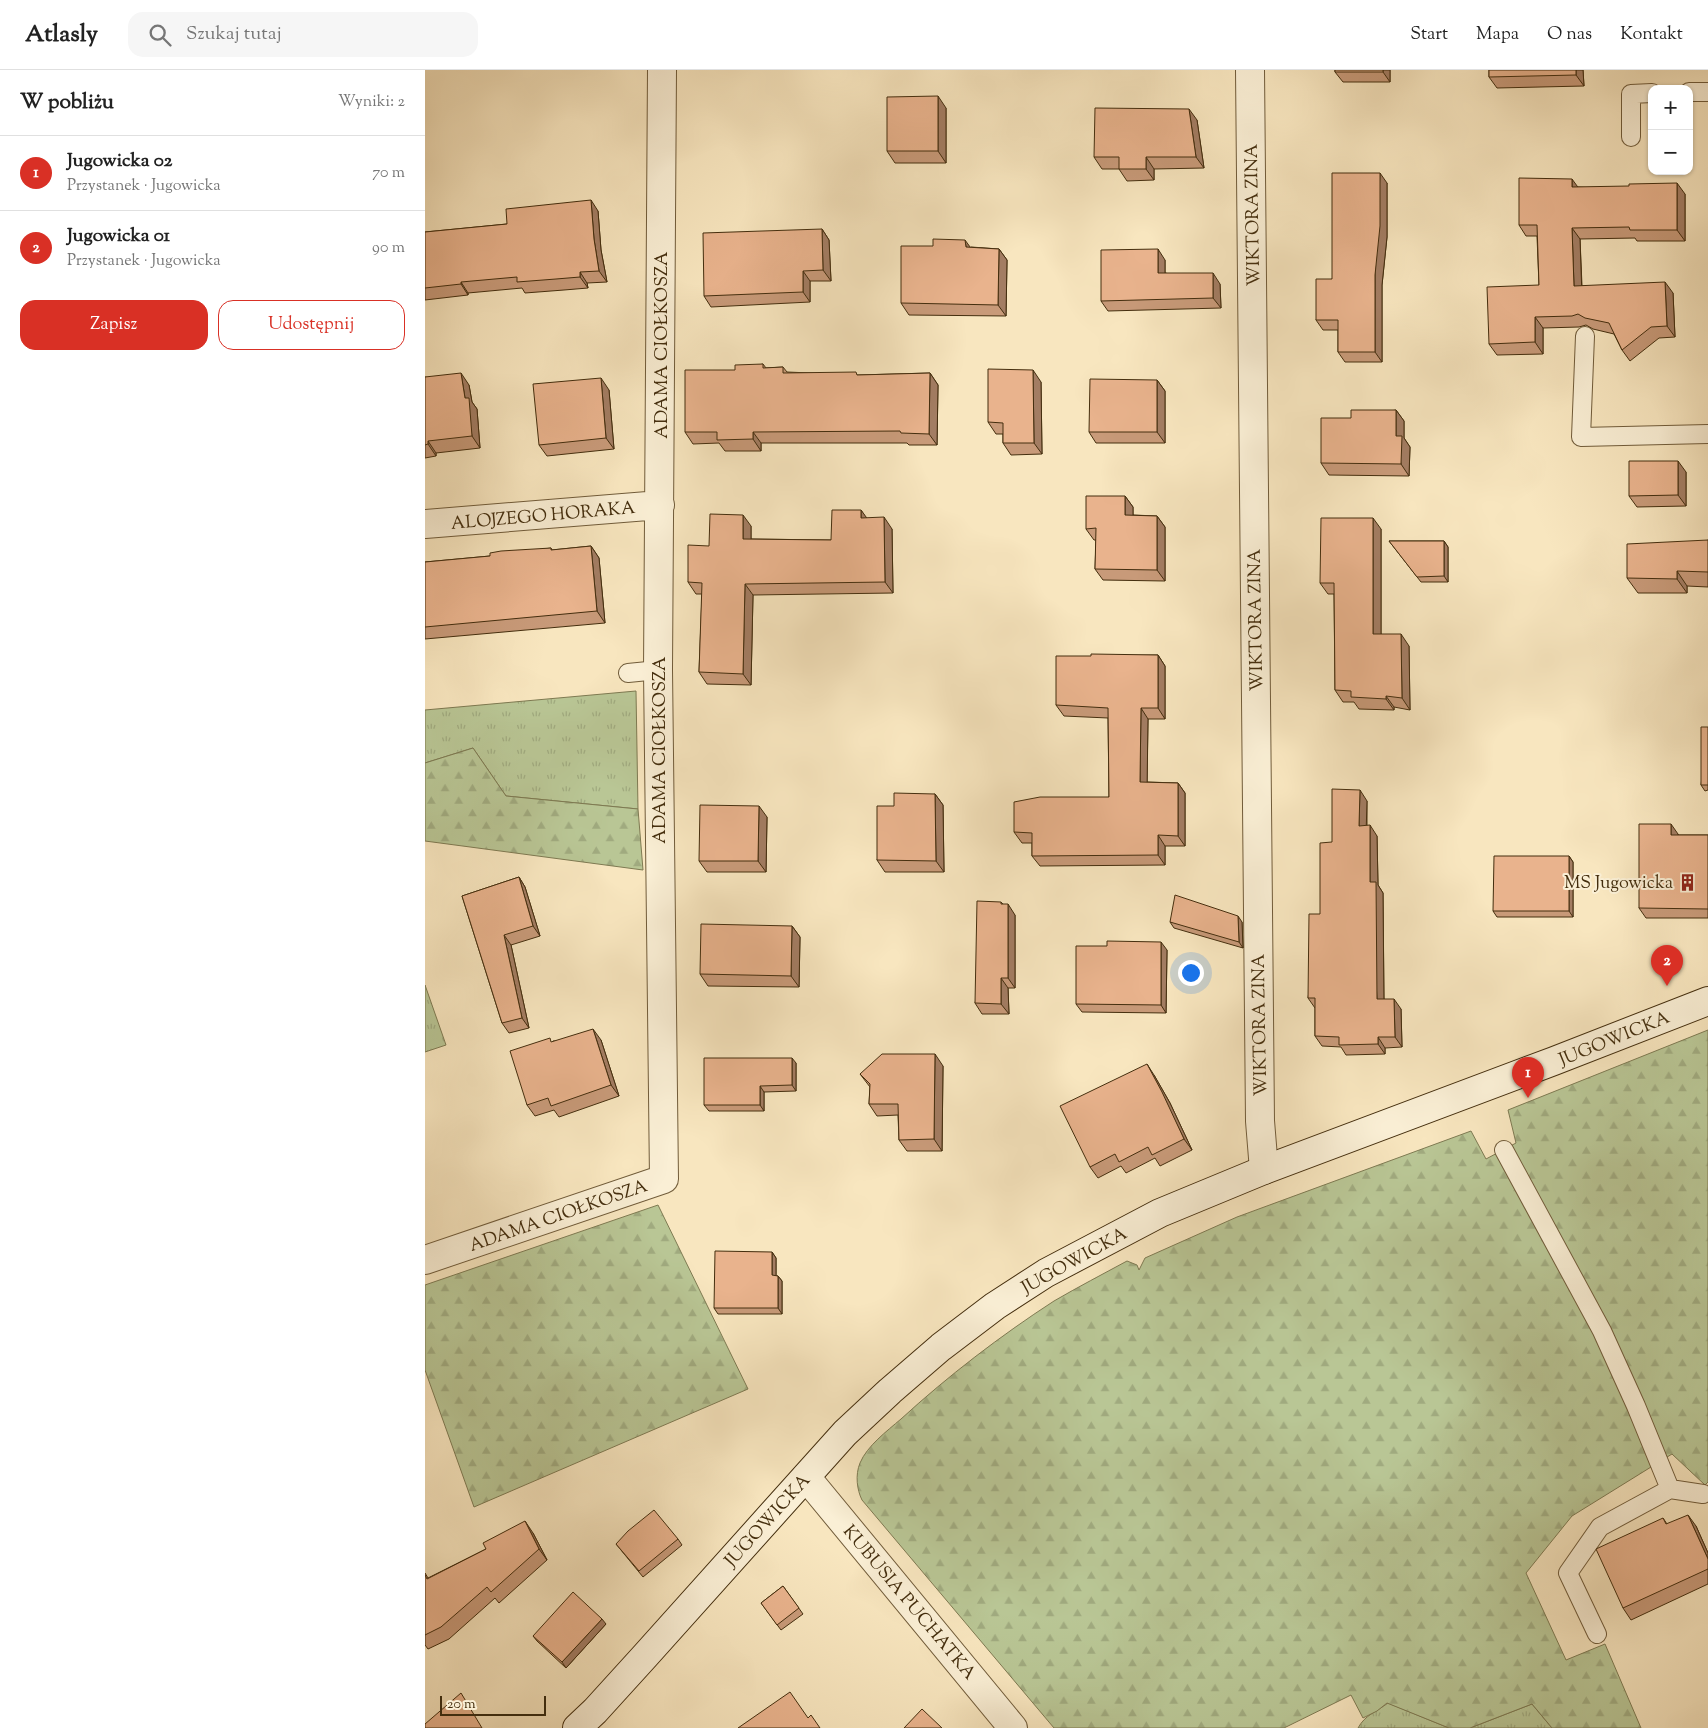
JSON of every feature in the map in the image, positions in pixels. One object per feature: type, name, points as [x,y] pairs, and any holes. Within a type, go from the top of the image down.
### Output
[{"type":"street","name":"ADAMA CIOŁKOSZA","points":[[425,1260],[664,1178],[659,670],[662,70]]},
{"type":"street","name":"WIKTORA ZINA","points":[[1250,70],[1260,1111],[1264,1170]]},
{"type":"street","name":"ALOJZEGO HORAKA","points":[[425,524],[660,505]]},
{"type":"street","name":"JUGOWICKA","points":[[577,1728],[645,1656],[845,1433],[941,1347],[995,1306],[1046,1273],[1160,1213],[1264,1170],[1708,1001]]},
{"type":"street","name":"KUBUSIA PUCHATKA","points":[[806,1477],[1013,1728]]},
{"type":"lane","points":[[1693,92],[1708,92]]},
{"type":"lane","points":[[1631,137],[1631,94],[1648,93]]},
{"type":"lane","points":[[1585,336],[1581,437],[1708,434]]},
{"type":"lane","points":[[628,673],[659,670]]},
{"type":"lane","points":[[1504,1150],[1602,1331],[1636,1406],[1670,1489]]},
{"type":"lane","points":[[1597,1634],[1568,1572],[1600,1527],[1670,1489],[1706,1496]]},
{"type":"green space","points":[[636,691],[638,809],[506,796],[473,748],[425,763],[425,710]]},
{"type":"green space","points":[[473,748],[506,796],[638,809],[643,870],[425,841],[425,763]]},
{"type":"green space","points":[[425,985],[446,1045],[425,1052]]},
{"type":"green space","points":[[1708,1030],[1708,1482],[1705,1485],[1672,1454],[1572,1516],[1526,1573],[1566,1660],[1605,1644],[1641,1728],[1552,1728],[1532,1704],[1470,1728],[1449,1728],[1387,1703],[1363,1718],[1351,1695],[1284,1728],[1054,1728],[862,1500],[857,1482],[858,1468],[867,1451],[878,1439],[937,1387],[994,1342],[1034,1314],[1072,1291],[1127,1261],[1137,1265],[1139,1270],[1145,1258],[1237,1217],[1471,1131],[1486,1159],[1516,1143],[1508,1110]]},
{"type":"green space","points":[[658,1205],[748,1389],[474,1507],[425,1370],[425,1285]]},
{"type":"green space","points":[[1388,1703],[1449,1728],[1358,1728],[1367,1717]]},
{"type":"green space","points":[[1532,1704],[1552,1728],[1470,1728]]},
{"type":"building","points":[[1335,70],[1383,70],[1383,72],[1335,72]]},
{"type":"building","points":[[1489,70],[1576,70],[1576,75],[1489,77]]},
{"type":"building","points":[[938,96],[938,151],[887,151],[887,97]]},
{"type":"building","points":[[1095,108],[1189,109],[1196,157],[1146,157],[1146,169],[1119,169],[1119,157],[1094,157]]},
{"type":"building","points":[[1332,173],[1380,173],[1380,226],[1375,275],[1375,352],[1338,352],[1338,320],[1316,320],[1316,279],[1332,279]]},
{"type":"building","points":[[1519,178],[1572,179],[1572,187],[1677,183],[1677,230],[1630,230],[1629,227],[1572,228],[1574,286],[1665,282],[1667,326],[1651,327],[1622,350],[1609,323],[1585,318],[1578,314],[1572,316],[1535,317],[1535,342],[1489,344],[1487,287],[1539,285],[1537,225],[1519,225]]},
{"type":"building","points":[[591,200],[599,271],[580,272],[580,277],[517,282],[517,277],[461,282],[461,284],[425,288],[425,232],[507,224],[506,209]]},
{"type":"building","points":[[822,229],[823,270],[803,271],[803,292],[704,296],[703,233]]},
{"type":"building","points":[[933,239],[965,240],[966,247],[999,249],[998,305],[901,303],[901,246],[933,246]]},
{"type":"building","points":[[1158,249],[1158,273],[1213,273],[1213,298],[1101,301],[1101,250]]},
{"type":"building","points":[[763,364],[763,368],[783,367],[783,373],[856,372],[857,375],[930,373],[929,434],[901,433],[900,431],[753,432],[753,439],[717,440],[717,432],[685,432],[685,370],[735,370],[735,365]]},
{"type":"building","points":[[988,369],[1033,370],[1034,443],[1003,443],[1003,423],[988,422]]},
{"type":"building","points":[[461,373],[465,398],[469,398],[472,436],[428,441],[428,444],[425,445],[425,377]]},
{"type":"building","points":[[601,378],[606,438],[539,445],[533,384]]},
{"type":"building","points":[[1090,379],[1157,380],[1157,432],[1089,432]]},
{"type":"building","points":[[1351,410],[1396,410],[1396,436],[1402,436],[1401,464],[1321,463],[1321,418],[1351,418]]},
{"type":"building","points":[[1629,461],[1678,461],[1678,495],[1629,496]]},
{"type":"building","points":[[1086,496],[1125,496],[1125,515],[1157,516],[1157,570],[1095,569],[1096,528],[1086,529]]},
{"type":"building","points":[[832,510],[861,510],[861,518],[884,517],[885,582],[745,584],[743,674],[699,672],[702,583],[688,582],[688,545],[709,546],[710,514],[743,515],[743,539],[831,540]]},
{"type":"building","points":[[1321,518],[1373,518],[1373,634],[1401,634],[1402,698],[1386,696],[1386,699],[1351,697],[1351,691],[1335,690],[1334,583],[1320,583]]},
{"type":"building","points":[[1708,540],[1708,572],[1677,571],[1677,579],[1627,578],[1627,544]]},
{"type":"building","points":[[1389,541],[1444,541],[1444,576],[1417,577]]},
{"type":"building","points":[[591,546],[597,611],[425,627],[425,562],[490,556],[490,553],[501,551],[551,548],[551,550]]},
{"type":"building","points":[[1091,654],[1158,655],[1158,708],[1141,708],[1140,782],[1178,783],[1178,836],[1158,835],[1158,855],[1032,856],[1032,833],[1014,832],[1014,802],[1040,797],[1109,797],[1108,708],[1056,705],[1056,656],[1091,656]]},
{"type":"building","points":[[1701,727],[1708,727],[1708,785],[1701,785]]},
{"type":"building","points":[[1332,789],[1360,790],[1359,826],[1370,825],[1370,882],[1376,882],[1377,999],[1394,999],[1395,1037],[1378,1037],[1378,1044],[1339,1045],[1339,1037],[1315,1036],[1315,998],[1308,998],[1309,914],[1320,914],[1320,843],[1332,842]]},
{"type":"building","points":[[894,793],[935,794],[936,861],[877,860],[877,806],[894,806]]},
{"type":"building","points":[[700,805],[759,806],[758,861],[699,861]]},
{"type":"building","points":[[1639,824],[1671,824],[1671,835],[1708,835],[1708,909],[1639,908]]},
{"type":"building","points":[[1494,856],[1569,856],[1569,911],[1493,911]]},
{"type":"building","points":[[519,877],[533,926],[504,935],[522,1018],[502,1023],[462,896]]},
{"type":"building","points":[[1175,895],[1238,916],[1239,942],[1170,922]]},
{"type":"building","points":[[977,901],[1008,904],[1008,978],[1001,978],[1001,1004],[975,1003]]},
{"type":"building","points":[[701,924],[792,926],[791,976],[700,974]]},
{"type":"building","points":[[1107,941],[1161,942],[1161,1005],[1076,1004],[1076,946],[1107,946]]},
{"type":"building","points":[[593,1029],[611,1085],[551,1106],[548,1098],[527,1105],[510,1051],[550,1038],[551,1042]]},
{"type":"building","points":[[882,1054],[935,1054],[934,1139],[899,1140],[898,1104],[869,1104],[870,1084],[860,1074]]},
{"type":"building","points":[[704,1058],[792,1058],[792,1085],[760,1086],[760,1105],[704,1105]]},
{"type":"building","points":[[1147,1064],[1184,1139],[1152,1155],[1148,1147],[1119,1162],[1115,1154],[1090,1167],[1060,1106]]},
{"type":"building","points":[[715,1251],[772,1252],[772,1275],[778,1276],[778,1308],[714,1308]]},
{"type":"building","points":[[654,1510],[678,1539],[639,1571],[616,1544],[628,1531]]},
{"type":"building","points":[[1688,1515],[1708,1559],[1708,1569],[1623,1608],[1596,1549],[1663,1518],[1666,1524]]},
{"type":"building","points":[[525,1521],[539,1549],[491,1592],[487,1587],[441,1627],[425,1635],[425,1575],[427,1579],[486,1549],[483,1543]]},
{"type":"building","points":[[783,1586],[799,1608],[777,1625],[761,1603]]},
{"type":"building","points":[[573,1592],[602,1619],[562,1662],[533,1636]]},
{"type":"building","points":[[790,1692],[808,1718],[811,1715],[820,1728],[738,1728]]},
{"type":"building","points":[[461,1693],[482,1728],[425,1728],[425,1724]]},
{"type":"building","points":[[922,1709],[942,1728],[904,1728]]},
{"type":"place","name":"MS Jugowicka","points":[[1687,882]]},
{"type":"place","name":"Jugowicka 01","points":[[1667,986]]},
{"type":"place","name":"Jugowicka 02","points":[[1528,1098]]}]
